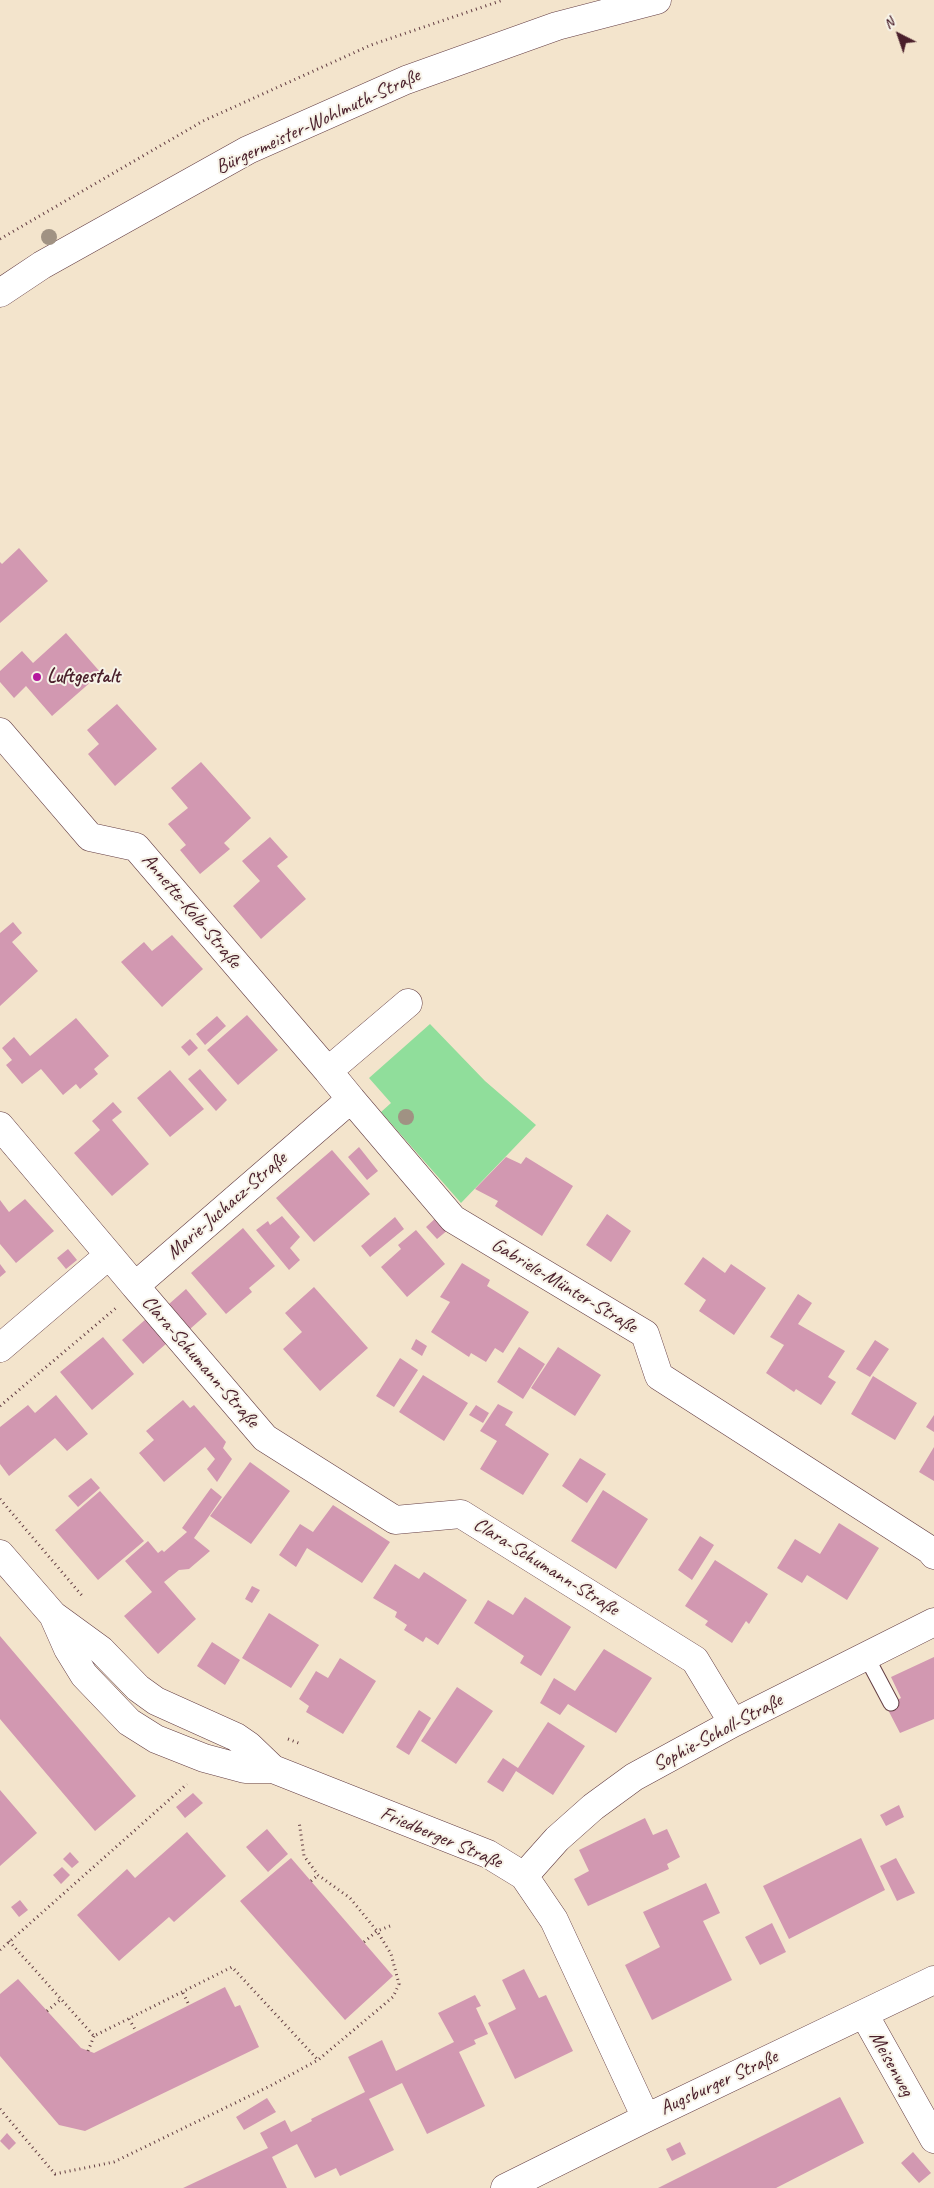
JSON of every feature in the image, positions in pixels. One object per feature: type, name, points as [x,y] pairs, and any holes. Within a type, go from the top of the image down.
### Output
[{"type":"street","name":"Bürgermeister-Wohlmuth-Straße","points":[[0,293],[42,265],[265,142],[415,77],[557,26],[656,0]]},
{"type":"street","name":"Annette-Kolb-Straße","points":[[0,732],[90,837],[136,846],[328,1071]]},
{"type":"street","points":[[351,1099],[328,1071],[408,1003]]},
{"type":"street","name":"Marie-Juchacz-Straße","points":[[136,1287],[351,1099]]},
{"type":"street","name":"Gabriele-Münter-Straße","points":[[351,1099],[453,1219],[645,1334],[659,1376],[930,1550],[934,1555]]},
{"type":"street","points":[[0,1126],[136,1287]]},
{"type":"street","points":[[0,1348],[109,1256]]},
{"type":"street","name":"Clara-Schumann-Straße","points":[[136,1287],[265,1438],[395,1520],[461,1514],[695,1660],[733,1723]]},
{"type":"street","name":"Friedberger Straße","points":[[0,1554],[53,1615],[68,1649],[84,1675],[129,1722],[156,1739],[204,1758],[245,1770],[273,1769],[488,1854],[524,1876],[554,1920],[646,2118]]},
{"type":"street","name":"Sophie-Scholl-Straße","points":[[524,1876],[557,1839],[593,1807],[634,1777],[733,1723],[934,1622]]},
{"type":"street","name":"Augsburger Straße","points":[[505,2188],[934,1980]]},
{"type":"street","name":"Meisenweg","points":[[864,2014],[934,2139]]},
{"type":"lane","points":[[866,1656],[891,1703]]},
{"type":"path","points":[[0,239],[203,122],[371,45],[503,0]]},
{"type":"path","points":[[0,1406],[136,1287]]},
{"type":"path","points":[[0,1499],[90,1605]]},
{"type":"path","points":[[280,1735],[306,1746]]},
{"type":"path","points":[[0,1950],[165,1803]]},
{"type":"path","points":[[0,2109],[55,2174],[114,2162],[270,2086],[318,2060],[393,1997],[399,1984],[391,1954],[378,1931],[350,1898],[318,1875],[304,1856],[299,1821]]},
{"type":"path","points":[[311,1881],[318,1875]]},
{"type":"path","points":[[364,1942],[378,1931],[390,1926]]},
{"type":"path","points":[[9,1941],[94,2036]]},
{"type":"path","points":[[88,2050],[94,2036],[232,1967],[318,2060]]},
{"type":"path","points":[[183,1993],[189,2005]]},
{"type":"path","points":[[47,2012],[61,1998]]},
{"type":"path","points":[[129,2019],[136,2031]]},
{"type":"green space","points":[[430,1024],[485,1081],[536,1125],[461,1203],[381,1112],[391,1103],[369,1078]]},
{"type":"building","points":[[19,548],[48,581],[0,623],[0,562],[2,564]]},
{"type":"building","points":[[66,633],[101,673],[52,716],[26,686],[14,698],[0,682],[0,671],[22,651],[33,663]]},
{"type":"building","points":[[117,704],[157,749],[115,786],[88,754],[99,744],[87,730]]},
{"type":"building","points":[[201,762],[251,818],[224,843],[230,849],[200,874],[180,850],[186,845],[168,824],[188,808],[171,788]]},
{"type":"building","points":[[270,837],[288,857],[277,866],[306,899],[261,939],[233,906],[260,881],[242,861]]},
{"type":"building","points":[[13,922],[22,933],[12,942],[38,971],[0,1006],[0,933]]},
{"type":"building","points":[[172,935],[203,969],[162,1007],[121,962],[144,942],[152,951]]},
{"type":"building","points":[[247,1015],[278,1050],[238,1085],[207,1050]]},
{"type":"building","points":[[217,1016],[226,1026],[205,1045],[196,1034]]},
{"type":"building","points":[[76,1018],[109,1056],[94,1069],[98,1074],[80,1089],[76,1084],[63,1095],[41,1069],[22,1084],[6,1065],[12,1060],[2,1048],[14,1037],[30,1056]]},
{"type":"building","points":[[190,1039],[198,1048],[189,1056],[181,1047]]},
{"type":"building","points":[[200,1069],[227,1100],[216,1111],[188,1079]]},
{"type":"building","points":[[170,1070],[204,1109],[170,1137],[137,1098]]},
{"type":"building","points":[[113,1102],[122,1112],[112,1120],[149,1164],[112,1196],[74,1153],[100,1130],[92,1121]]},
{"type":"building","points":[[359,1147],[378,1171],[367,1180],[348,1157]]},
{"type":"building","points":[[332,1150],[370,1194],[314,1242],[276,1198]]},
{"type":"building","points":[[506,1157],[521,1164],[526,1157],[573,1186],[542,1236],[495,1206],[498,1201],[475,1189]]},
{"type":"building","points":[[25,1199],[54,1231],[16,1263],[0,1244],[0,1200],[9,1212]]},
{"type":"building","points":[[607,1214],[631,1231],[611,1262],[586,1245]]},
{"type":"building","points":[[282,1216],[300,1237],[290,1248],[300,1260],[289,1270],[256,1230],[268,1221],[270,1225]]},
{"type":"building","points":[[438,1216],[449,1229],[437,1239],[426,1227]]},
{"type":"building","points":[[395,1217],[404,1229],[370,1257],[361,1246]]},
{"type":"building","points":[[243,1228],[275,1266],[249,1288],[252,1292],[226,1314],[191,1273]]},
{"type":"building","points":[[416,1230],[445,1264],[407,1297],[381,1267],[401,1249],[398,1245]]},
{"type":"building","points":[[68,1249],[77,1260],[66,1269],[57,1258]]},
{"type":"building","points":[[703,1257],[725,1273],[731,1264],[766,1288],[734,1335],[699,1311],[706,1300],[684,1284]]},
{"type":"building","points":[[462,1263],[490,1280],[487,1286],[529,1312],[503,1353],[495,1348],[486,1362],[471,1353],[469,1357],[431,1332],[450,1302],[440,1297]]},
{"type":"building","points":[[0,1264],[6,1272],[0,1277]]},
{"type":"building","points":[[314,1287],[368,1348],[320,1391],[283,1349],[302,1332],[285,1313]]},
{"type":"building","points":[[186,1289],[207,1314],[190,1329],[169,1304]]},
{"type":"building","points":[[798,1294],[812,1303],[798,1324],[845,1351],[828,1377],[836,1382],[821,1405],[796,1389],[794,1392],[766,1373],[784,1345],[770,1337]]},
{"type":"building","points":[[146,1319],[167,1343],[143,1364],[122,1340]]},
{"type":"building","points":[[103,1337],[134,1374],[92,1410],[60,1372]]},
{"type":"building","points":[[416,1339],[427,1346],[422,1356],[411,1349]]},
{"type":"building","points":[[875,1340],[889,1349],[870,1377],[856,1369]]},
{"type":"building","points":[[519,1347],[545,1364],[523,1399],[497,1382]]},
{"type":"building","points":[[558,1347],[601,1375],[575,1416],[531,1388]]},
{"type":"building","points":[[400,1358],[418,1370],[394,1407],[376,1396]]},
{"type":"building","points":[[423,1375],[468,1403],[444,1441],[399,1412]]},
{"type":"building","points":[[873,1376],[917,1403],[895,1440],[851,1414]]},
{"type":"building","points":[[56,1395],[88,1434],[67,1451],[55,1438],[9,1476],[0,1464],[0,1427],[28,1405],[35,1413]]},
{"type":"building","points":[[183,1400],[190,1408],[194,1405],[226,1442],[223,1448],[232,1459],[217,1482],[207,1469],[215,1459],[205,1447],[164,1482],[139,1453],[154,1440],[146,1431]]},
{"type":"building","points":[[498,1404],[513,1412],[505,1425],[549,1454],[523,1495],[480,1469],[497,1441],[480,1431]]},
{"type":"building","points":[[476,1405],[489,1413],[483,1423],[469,1415]]},
{"type":"building","points":[[934,1415],[934,1432],[926,1427]]},
{"type":"building","points":[[934,1447],[934,1481],[919,1472]]},
{"type":"building","points":[[580,1458],[606,1474],[587,1503],[562,1486]]},
{"type":"building","points":[[250,1462],[290,1491],[251,1544],[210,1516]]},
{"type":"building","points":[[91,1478],[100,1488],[78,1507],[68,1496]]},
{"type":"building","points":[[211,1488],[222,1497],[194,1538],[210,1551],[189,1569],[179,1570],[164,1582],[196,1619],[158,1654],[124,1616],[152,1592],[125,1561],[148,1541],[158,1553],[162,1550],[164,1552],[187,1532],[182,1528]]},
{"type":"building","points":[[603,1490],[648,1519],[616,1569],[571,1541]]},
{"type":"building","points":[[100,1491],[144,1541],[98,1580],[55,1530]]},
{"type":"building","points":[[333,1505],[390,1542],[362,1583],[307,1548],[296,1567],[279,1555],[300,1524],[313,1532]]},
{"type":"building","points":[[839,1523],[879,1548],[847,1600],[807,1575],[802,1583],[777,1568],[795,1539],[820,1554]]},
{"type":"building","points":[[700,1536],[714,1545],[692,1580],[678,1570]]},
{"type":"building","points":[[715,1560],[768,1594],[749,1624],[746,1621],[732,1643],[705,1625],[708,1621],[685,1606]]},
{"type":"building","points":[[395,1564],[419,1579],[424,1572],[467,1600],[438,1645],[426,1637],[423,1642],[404,1630],[407,1625],[395,1617],[397,1612],[373,1598]]},
{"type":"building","points":[[252,1586],[260,1590],[252,1603],[245,1599]]},
{"type":"building","points":[[525,1597],[571,1627],[541,1676],[520,1663],[524,1656],[474,1623],[488,1600],[513,1615]]},
{"type":"building","points":[[269,1613],[319,1645],[291,1688],[242,1658]]},
{"type":"building","points":[[0,1636],[136,1796],[95,1831],[0,1719]]},
{"type":"building","points":[[212,1642],[240,1660],[225,1685],[197,1666]]},
{"type":"building","points":[[604,1649],[652,1678],[616,1733],[568,1704],[560,1715],[540,1703],[554,1678],[575,1691]]},
{"type":"building","points":[[934,1657],[934,1719],[900,1733],[886,1706],[901,1698],[891,1677]]},
{"type":"building","points":[[340,1658],[376,1681],[343,1734],[306,1712],[309,1706],[299,1699],[316,1671],[328,1678]]},
{"type":"building","points":[[457,1687],[493,1711],[456,1764],[421,1741]]},
{"type":"building","points":[[419,1710],[431,1718],[409,1755],[396,1747]]},
{"type":"building","points":[[548,1722],[585,1746],[553,1795],[516,1771],[503,1792],[487,1782],[503,1758],[518,1768]]},
{"type":"building","points":[[0,1790],[37,1833],[0,1866]]},
{"type":"building","points":[[193,1793],[203,1803],[185,1818],[176,1807]]},
{"type":"building","points":[[899,1805],[904,1817],[886,1826],[880,1815]]},
{"type":"building","points":[[645,1818],[653,1835],[667,1829],[680,1857],[667,1864],[669,1869],[588,1906],[574,1879],[589,1871],[579,1850]]},
{"type":"building","points":[[267,1829],[288,1854],[268,1872],[246,1847]]},
{"type":"building","points":[[187,1832],[226,1876],[174,1922],[169,1917],[119,1961],[77,1915],[127,1869],[135,1878]]},
{"type":"building","points":[[861,1838],[885,1890],[789,1939],[763,1886]]},
{"type":"building","points":[[70,1852],[79,1862],[72,1868],[63,1859]]},
{"type":"building","points":[[291,1858],[393,1976],[345,2020],[240,1901]]},
{"type":"building","points":[[896,1858],[915,1893],[897,1901],[880,1866]]},
{"type":"building","points":[[62,1867],[70,1875],[61,1884],[53,1875]]},
{"type":"building","points":[[706,1883],[720,1913],[703,1921],[732,1980],[652,2020],[625,1965],[660,1947],[643,1912]]},
{"type":"building","points":[[20,1900],[28,1910],[19,1917],[11,1907]]},
{"type":"building","points":[[772,1923],[786,1952],[760,1965],[745,1937]]},
{"type":"building","points":[[524,1969],[539,1998],[546,1995],[573,2051],[515,2079],[488,2023],[516,2009],[502,1980]]},
{"type":"building","points":[[18,1979],[81,2048],[94,2053],[225,1987],[235,2007],[240,2005],[259,2047],[85,2131],[59,2125],[0,2056],[0,1994]]},
{"type":"building","points":[[475,1995],[481,2006],[476,2008],[488,2034],[474,2040],[476,2044],[459,2052],[485,2106],[427,2134],[402,2083],[369,2099],[394,2150],[340,2176],[336,2168],[315,2178],[297,2144],[272,2157],[287,2188],[183,2188],[268,2148],[260,2133],[285,2120],[291,2132],[312,2121],[311,2119],[365,2092],[348,2057],[382,2040],[396,2071],[454,2042],[438,2013]]},
{"type":"building","points":[[840,2097],[864,2143],[776,2188],[658,2188]]},
{"type":"building","points":[[267,2098],[276,2112],[244,2130],[236,2117]]},
{"type":"building","points":[[7,2133],[16,2143],[9,2150],[0,2141]]},
{"type":"building","points":[[680,2142],[686,2154],[672,2161],[666,2149]]},
{"type":"building","points":[[913,2152],[931,2173],[919,2183],[901,2163]]},
{"type":"place","name":"Luftgestalt","points":[[37,677]]}]
